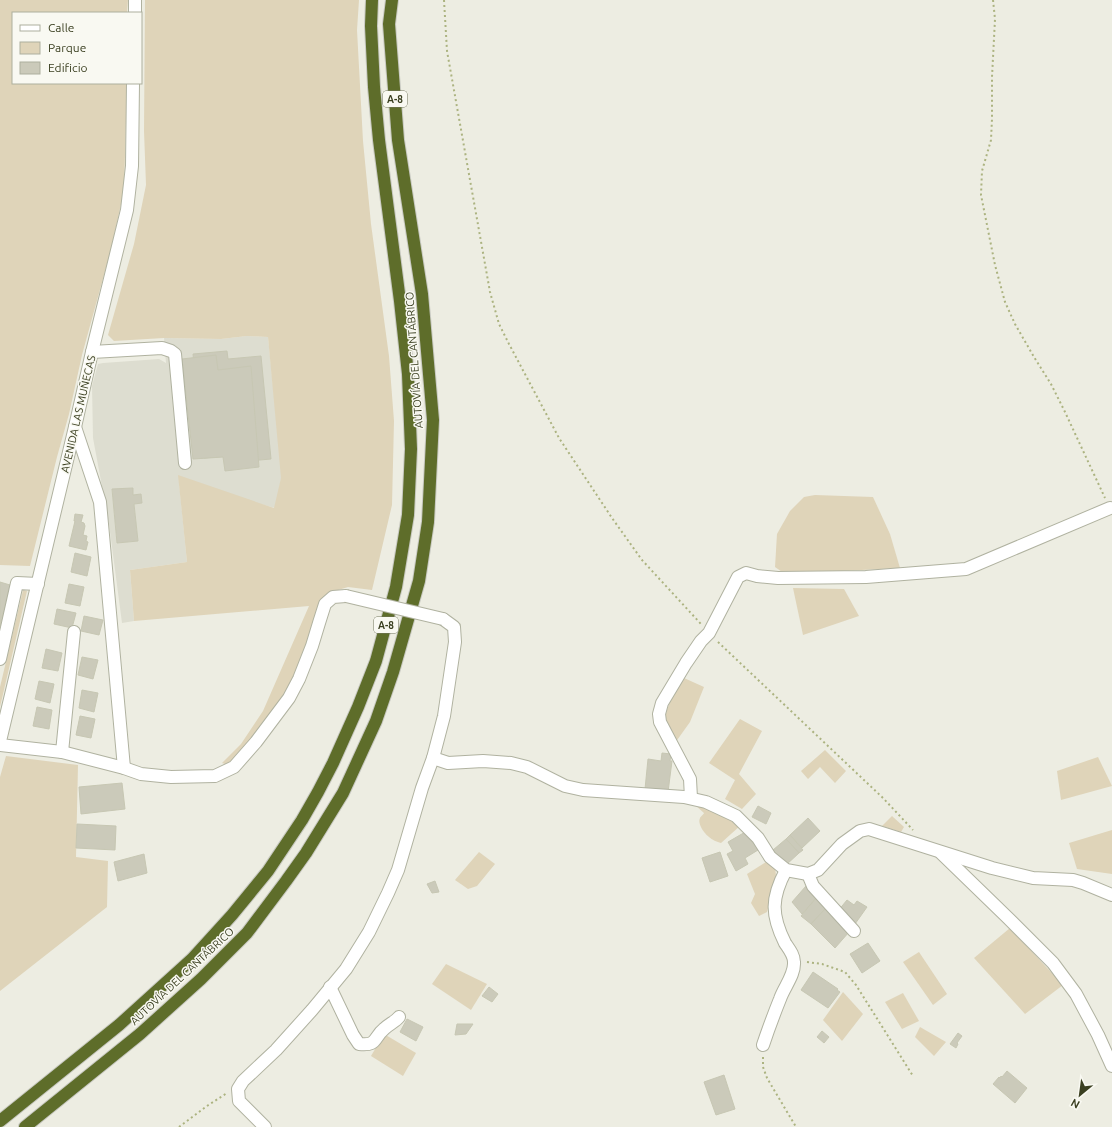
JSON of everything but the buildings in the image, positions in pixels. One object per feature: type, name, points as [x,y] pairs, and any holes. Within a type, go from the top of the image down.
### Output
[{"type":"highway","name":"AUTOVÍA DEL CANTÁBRICO","points":[[0,1121],[119,1025],[192,959],[232,915],[268,871],[302,820],[324,781],[358,707],[376,661],[396,587],[407,522],[411,449],[408,374],[376,110],[371,26],[372,0]]},
{"type":"highway","name":"AUTOVÍA DEL CANTÁBRICO","points":[[25,1127],[140,1034],[201,980],[247,933],[286,881],[343,793],[376,721],[393,672],[419,581],[428,522],[433,420],[422,294],[398,140],[389,24],[392,0]]},
{"type":"street","points":[[135,0],[135,12]]},
{"type":"street","name":"AVENIDA LAS MUÑECAS","points":[[0,742],[2,723],[38,584],[127,210],[132,166],[133,84]]},
{"type":"street","points":[[92,352],[162,348],[175,354],[185,463]]},
{"type":"street","points":[[76,426],[100,502],[124,768]]},
{"type":"street","points":[[691,798],[690,779],[660,722],[658,714],[662,703],[686,663],[701,641],[709,633],[738,577],[746,573],[757,576],[778,578],[866,577],[966,570],[1110,508]]},
{"type":"street","points":[[0,659],[17,583],[38,584]]},
{"type":"street","points":[[0,745],[62,752],[124,768],[141,774],[171,777],[215,776],[234,767],[256,742],[289,698],[299,679],[309,653],[325,604],[332,597],[346,596],[443,619],[454,627],[455,642],[444,716],[433,758],[422,788],[398,870],[388,893],[369,932],[346,969],[276,1050],[238,1088],[239,1101],[265,1127]]},
{"type":"street","points":[[62,752],[74,632]]},
{"type":"street","points":[[433,758],[448,763],[483,761],[527,766],[565,786],[583,790],[684,797],[706,802],[736,816],[758,838],[770,857],[786,870],[808,874],[818,870],[842,844],[860,831],[869,829],[940,852],[974,861],[992,868],[1033,878],[1073,880],[1112,895]]},
{"type":"street","points":[[940,852],[1052,963],[1076,994],[1098,1035],[1112,1066]]},
{"type":"street","points":[[763,1045],[780,997],[793,973],[793,956],[778,928],[774,913],[775,898],[779,882],[786,870]]},
{"type":"street","points":[[808,874],[813,886],[854,931]]},
{"type":"street","points":[[330,987],[353,1036],[359,1044],[368,1045],[374,1042],[380,1033],[394,1023],[399,1017]]},
{"type":"path","points":[[444,0],[448,59],[490,292],[499,324],[559,438],[642,560],[709,633],[745,669],[883,798],[917,834]]},
{"type":"path","points":[[993,0],[995,19],[991,140],[982,171],[981,195],[995,266],[1005,302],[1015,324],[1051,384],[1110,508]]},
{"type":"path","points":[[794,962],[822,964],[845,972],[856,985],[913,1076]]},
{"type":"path","points":[[763,1045],[763,1067],[765,1072],[796,1127]]},
{"type":"path","points":[[181,1126],[224,1095],[238,1088]]},
{"type":"shaded area","points":[[247,336],[268,337],[282,475],[275,508],[179,482],[187,562],[130,570],[134,621],[122,623],[109,524],[93,438],[92,386],[98,364],[159,359],[166,363],[164,338],[221,339]],"holes":[[[133,488],[133,495],[141,495],[142,503],[134,504],[138,541],[117,543],[112,490]]]},
{"type":"green space","points":[[0,0],[128,0],[127,12],[12,12],[12,84],[127,84],[124,191],[110,253],[82,355],[69,414],[30,566],[0,565]]},
{"type":"green space","points":[[145,0],[359,0],[357,30],[363,141],[371,224],[389,356],[394,421],[392,505],[372,590],[348,587],[335,591],[284,697],[246,746],[228,765],[222,763],[241,744],[263,711],[309,606],[134,621],[130,570],[187,562],[178,475],[274,508],[281,478],[268,337],[247,336],[221,339],[164,338],[114,341],[108,335],[134,244],[146,185],[144,131]]},
{"type":"green space","points":[[815,495],[873,497],[890,534],[900,568],[785,574],[775,567],[777,534],[790,511],[804,497]]},
{"type":"green space","points":[[793,588],[844,589],[859,616],[803,635]]},
{"type":"green space","points":[[23,590],[27,591],[0,707],[0,687]]},
{"type":"green space","points":[[684,678],[704,687],[690,722],[675,743],[666,725],[665,719],[668,707]]},
{"type":"green space","points":[[740,719],[762,731],[739,774],[756,794],[742,809],[725,799],[735,780],[709,763]]},
{"type":"green space","points":[[825,750],[846,771],[835,783],[820,767],[808,779],[801,771]]},
{"type":"green space","points":[[6,756],[78,765],[76,857],[108,861],[107,907],[0,991],[0,777]]},
{"type":"green space","points":[[1098,757],[1112,786],[1061,800],[1057,771]]},
{"type":"green space","points":[[694,804],[704,804],[741,825],[721,843],[715,841],[707,836],[702,829],[699,820],[704,813]]},
{"type":"green space","points":[[892,816],[904,827],[901,832],[882,826]]},
{"type":"green space","points":[[1112,830],[1112,874],[1077,869],[1069,843]]},
{"type":"green space","points":[[479,852],[495,864],[477,886],[468,889],[455,880]]},
{"type":"green space","points":[[766,862],[774,867],[776,877],[767,912],[759,916],[751,903],[755,894],[747,874]]},
{"type":"green space","points":[[1010,928],[1063,985],[1025,1014],[974,958]]},
{"type":"green space","points":[[919,952],[947,994],[933,1005],[903,962]]},
{"type":"green space","points":[[446,964],[487,984],[471,1010],[432,984]]},
{"type":"green space","points":[[843,992],[863,1014],[842,1041],[823,1020]]},
{"type":"green space","points":[[903,993],[919,1021],[902,1029],[885,1002]]},
{"type":"green space","points":[[920,1027],[946,1042],[934,1056],[915,1037]]},
{"type":"green space","points":[[384,1034],[416,1053],[403,1076],[371,1056]]}]
